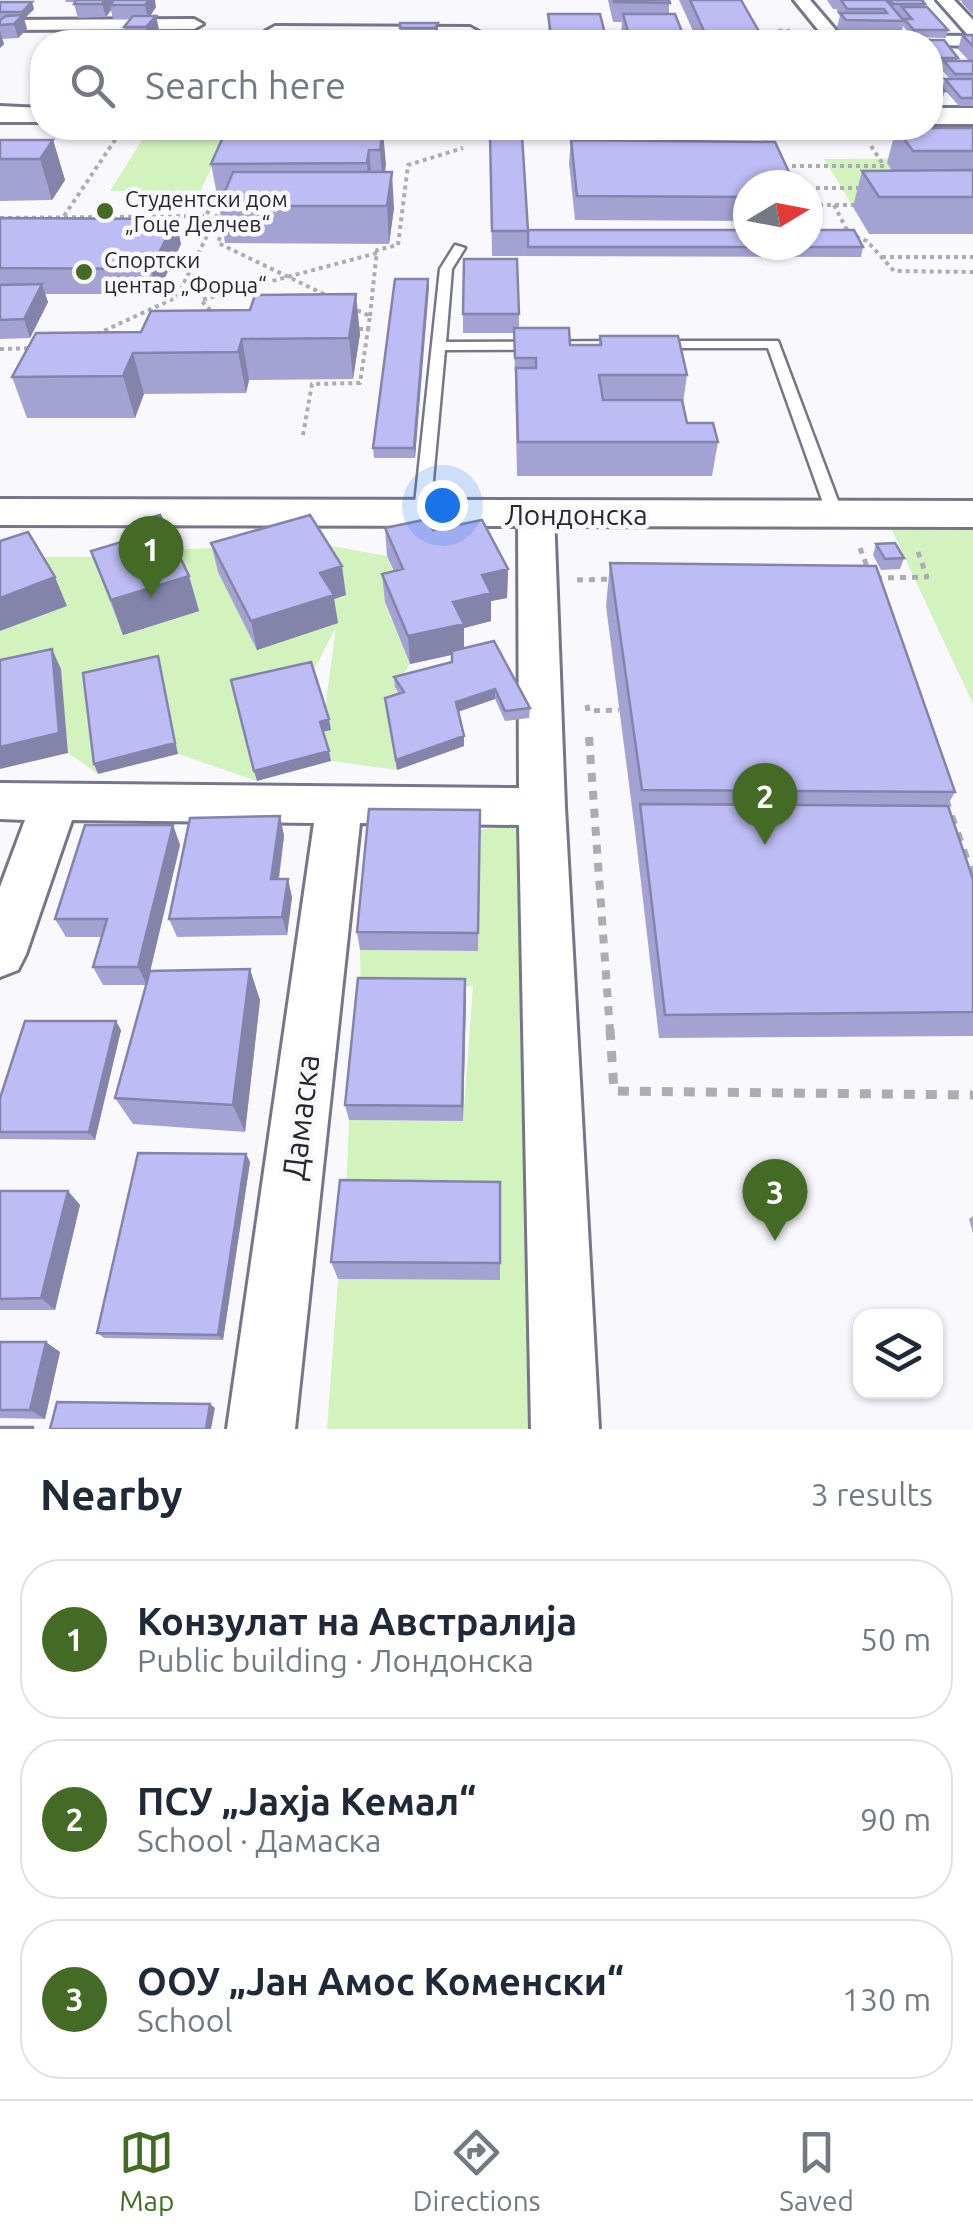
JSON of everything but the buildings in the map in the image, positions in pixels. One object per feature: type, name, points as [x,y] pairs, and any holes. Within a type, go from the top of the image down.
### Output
[{"type":"street","points":[[802,0],[824,30]]},
{"type":"street","points":[[945,0],[973,30]]},
{"type":"street","points":[[470,12],[470,30]]},
{"type":"street","points":[[0,24],[198,18],[191,30]]},
{"type":"street","points":[[943,42],[973,42]]},
{"type":"street","points":[[0,114],[30,114]]},
{"type":"street","points":[[943,116],[973,116]]},
{"type":"street","name":"Лондонска","points":[[0,512],[973,514]]},
{"type":"street","points":[[536,514],[542,808],[565,1429]]},
{"type":"street","points":[[0,801],[542,808]]},
{"type":"street","points":[[0,954],[54,802]]},
{"type":"street","name":"Дамаска","points":[[261,1429],[339,805]]},
{"type":"lane","points":[[422,513],[446,269],[459,248]]},
{"type":"lane","points":[[439,346],[772,344],[841,514]]},
{"type":"path","points":[[64,217],[115,140]]},
{"type":"path","points":[[871,146],[891,177]]},
{"type":"path","points":[[193,315],[210,310],[201,300],[398,244],[408,165],[462,148]]},
{"type":"path","points":[[792,166],[884,166]]},
{"type":"path","points":[[0,218],[206,216],[225,174]]},
{"type":"path","points":[[823,188],[862,188]]},
{"type":"path","points":[[211,205],[232,205]]},
{"type":"path","points":[[87,339],[177,297],[220,205]]},
{"type":"path","points":[[823,205],[871,205]]},
{"type":"path","points":[[834,205],[849,234]]},
{"type":"path","points":[[227,218],[218,244],[370,316]]},
{"type":"path","points":[[837,234],[867,241],[894,271],[973,272]]},
{"type":"path","points":[[303,436],[312,384],[360,383],[377,253]]},
{"type":"path","points":[[882,258],[973,258]]},
{"type":"path","points":[[349,329],[368,329]]},
{"type":"path","points":[[0,349],[34,348]]},
{"type":"path","points":[[841,514],[877,596]]},
{"type":"path","points":[[852,578],[927,577],[915,552],[934,552]]},
{"type":"path","points":[[576,599],[575,580],[628,579]]},
{"type":"path","points":[[586,692],[614,1091],[973,1095]]},
{"type":"path","points":[[588,711],[618,710]]},
{"type":"path","points":[[942,792],[973,878]]},
{"type":"green space","points":[[943,126],[964,126],[971,129],[973,138],[943,138]]},
{"type":"green space","name":"Спортски центар „Форца“","points":[[142,140],[225,140],[200,192],[110,191]]},
{"type":"green space","points":[[973,158],[973,206],[853,207],[824,159]]},
{"type":"green space","points":[[889,524],[973,524],[973,704]]},
{"type":"green space","points":[[315,543],[387,556],[405,598],[385,603],[410,664],[395,687],[405,703],[386,709],[397,770],[331,761],[322,732],[336,627],[313,672],[234,691],[257,781],[178,754],[161,667],[87,684],[98,774],[68,753],[61,669],[0,682],[0,631],[66,605],[0,557],[146,557],[169,550]]},
{"type":"green space","points":[[543,819],[565,1429],[327,1429],[338,1279],[499,1280],[346,1199],[349,1120],[463,1121],[473,986],[361,995],[360,950],[478,951],[480,830]]},
{"type":"place","name":"Студентски дом „Гоце Делчев“","points":[[105,211]]},
{"type":"place","name":"Спортски центар „Форца“","points":[[84,272]]},
{"type":"place","name":"Конзулат на Австралија","points":[[151,598]]},
{"type":"place","name":"ПСУ „Јахја Кемал“","points":[[765,845]]},
{"type":"place","name":"ООУ „Јан Амос Коменски“","points":[[775,1241]]}]
